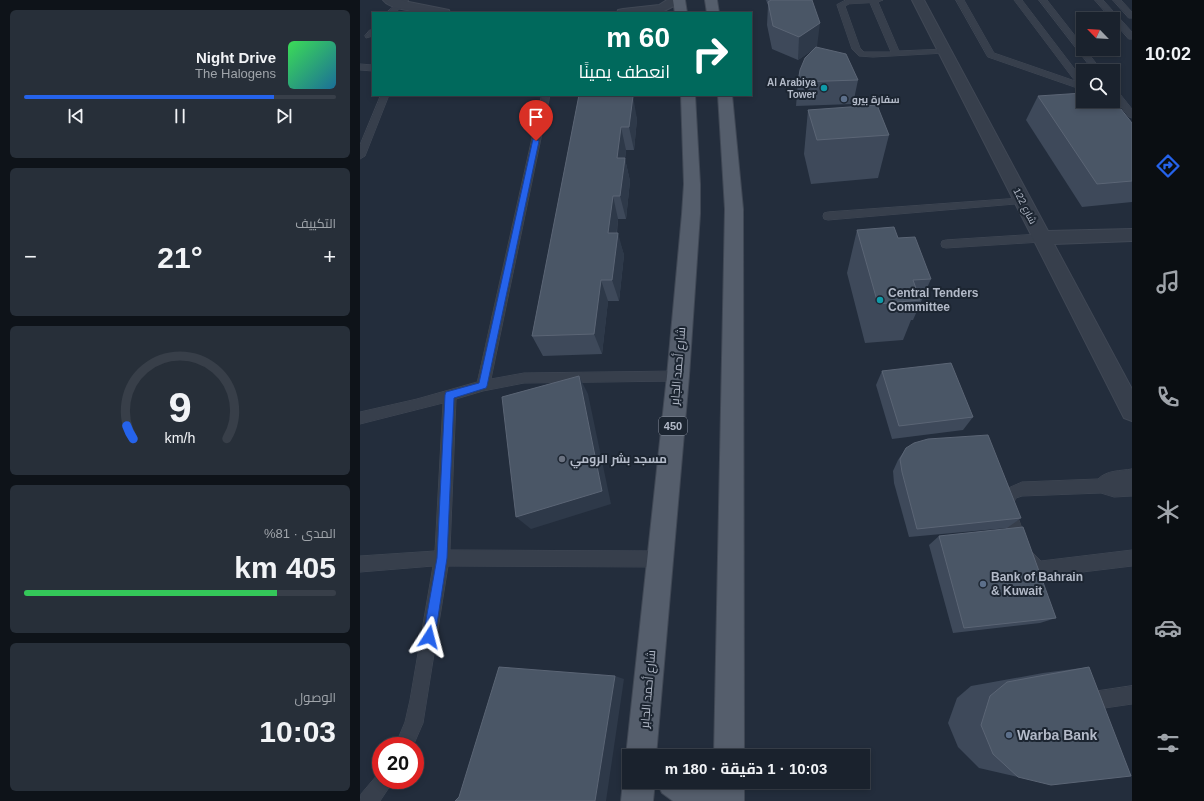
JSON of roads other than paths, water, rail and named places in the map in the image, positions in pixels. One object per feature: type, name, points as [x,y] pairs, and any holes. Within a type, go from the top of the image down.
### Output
[{"type":"main road","points":[[678,0],[681,12]]},
{"type":"main road","points":[[711,0],[713,12]]},
{"type":"main road","name":"شارع أحمد الجابر","points":[[646,749],[660,559],[678,376],[692,184],[688,96]]},
{"type":"main road","points":[[725,96],[734,209],[728,749]]},
{"type":"main road","points":[[637,801],[638,789]]},
{"type":"main road","points":[[683,789],[688,793],[705,795],[712,789]]},
{"type":"main road","points":[[728,789],[728,801]]},
{"type":"street","points":[[636,12],[662,8],[678,0]]},
{"type":"street","name":"شارع 122","points":[[918,0],[1132,412]]},
{"type":"street","points":[[395,4],[439,12]]},
{"type":"street","points":[[1041,238],[1132,235]]},
{"type":"lane","points":[[873,0],[896,54]]},
{"type":"lane","points":[[879,0],[846,2],[841,5],[858,52],[868,55],[945,51]]},
{"type":"lane","points":[[960,0],[991,55],[1076,85]]},
{"type":"lane","points":[[1018,0],[1076,78]]},
{"type":"lane","points":[[1043,0],[1093,64]]},
{"type":"lane","points":[[1099,0],[1132,37]]},
{"type":"lane","points":[[1117,0],[1132,16]]},
{"type":"lane","points":[[360,67],[372,68]]},
{"type":"lane","points":[[360,156],[385,96]]},
{"type":"lane","points":[[483,386],[546,96]]},
{"type":"lane","points":[[1120,99],[1132,115]]},
{"type":"lane","points":[[828,216],[1023,201]]},
{"type":"lane","points":[[946,244],[1041,238]]},
{"type":"lane","points":[[360,418],[417,405],[483,386],[524,378],[678,376]]},
{"type":"lane","points":[[408,737],[414,723],[419,700],[442,558],[450,395]]},
{"type":"lane","points":[[1101,486],[1108,479],[1132,476]]},
{"type":"lane","points":[[1132,489],[1114,490],[1101,486],[1022,489],[1014,491],[1008,496],[1006,504],[1024,554],[1028,561],[1034,566],[1041,569],[1132,558]]},
{"type":"lane","points":[[360,564],[442,558],[660,559]]},
{"type":"lane","points":[[1082,702],[1132,695]]},
{"type":"lane","points":[[368,801],[377,789]]},
{"type":"place","name":"Al Arabiya Tower","points":[[824,88]]},
{"type":"place","name":"سفارة بيرو","points":[[844,99]]},
{"type":"place","name":"Central Tenders Committee","points":[[880,300]]},
{"type":"place","name":"مسجد بشر الرومي","points":[[562,459]]},
{"type":"place","name":"Bank of Bahrain & Kuwait","points":[[983,584]]},
{"type":"place","name":"Warba Bank","points":[[1009,735]]}]
